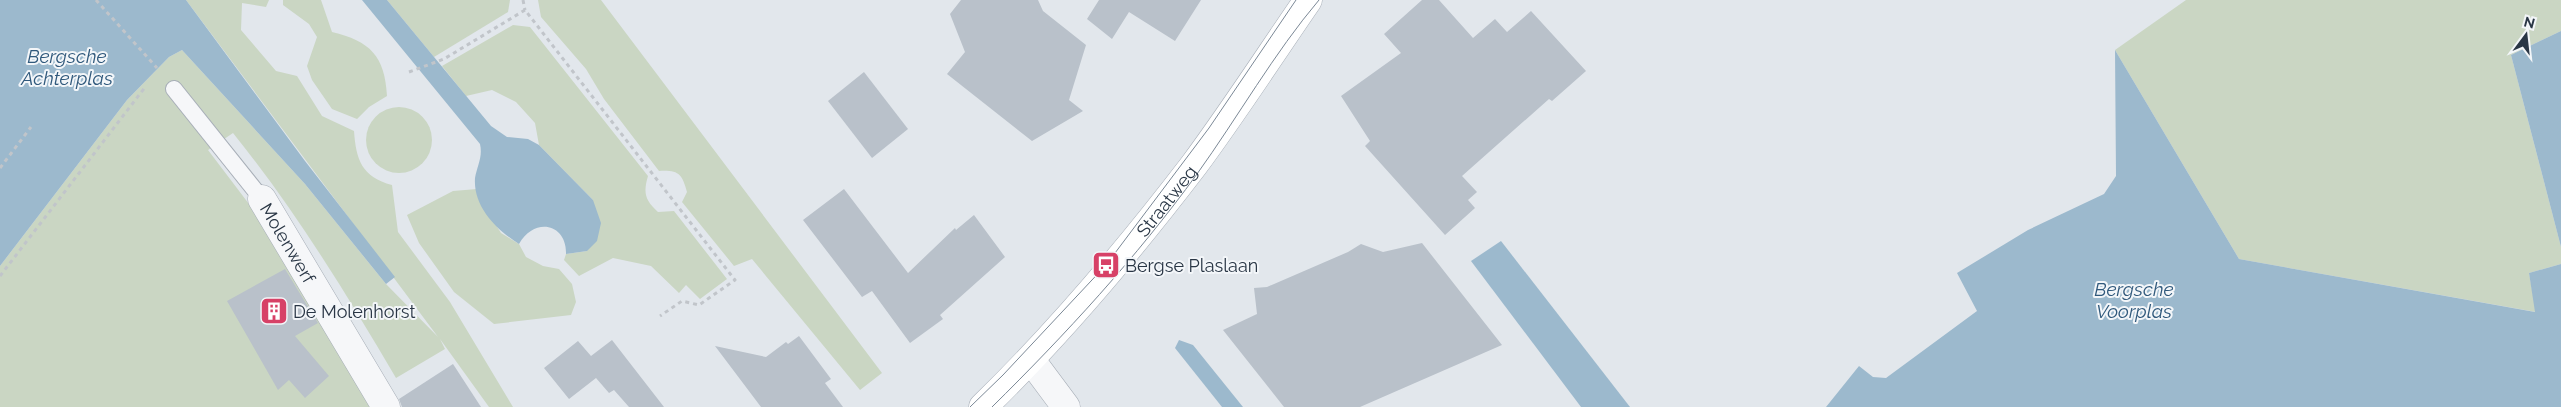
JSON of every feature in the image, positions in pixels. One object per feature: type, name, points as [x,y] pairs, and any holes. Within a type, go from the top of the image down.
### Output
[{"type":"street","name":"Straatweg","points":[[983,407],[1031,360],[1115,265],[1195,163],[1308,0]]},
{"type":"street","name":"Molenwerf","points":[[262,199],[386,407]]},
{"type":"street","points":[[1031,360],[1066,407]]},
{"type":"lane","name":"Molenwerf","points":[[174,89],[262,199]]},
{"type":"path","points":[[96,0],[174,89]]},
{"type":"path","points":[[523,0],[525,10],[735,280],[699,305],[682,300],[660,316]]},
{"type":"path","points":[[409,72],[444,59],[525,10]]},
{"type":"path","points":[[0,276],[158,69]]},
{"type":"path","points":[[0,168],[31,127]]},
{"type":"green space","points":[[186,0],[269,0],[266,7],[242,3],[241,30],[276,71],[297,76],[322,116],[354,131],[357,151],[362,166],[374,177],[392,185],[398,232],[450,302],[513,407],[489,407],[440,339],[445,349],[396,378],[319,252],[278,192],[233,133],[208,150],[268,229],[377,407],[0,407],[0,266],[127,100],[169,57],[182,50],[305,184],[386,284],[438,337]]},
{"type":"green space","points":[[283,0],[321,0],[332,32],[356,40],[373,52],[383,70],[387,96],[369,107],[357,119],[332,109],[312,80],[307,66],[317,37],[309,24],[283,5]]},
{"type":"green space","points":[[387,0],[510,0],[508,12],[434,57]]},
{"type":"green space","points":[[538,0],[601,0],[882,373],[860,390],[752,259],[734,266],[682,202],[687,192],[679,174],[671,171],[659,171],[604,99],[586,69],[541,17]]},
{"type":"green space","points":[[2186,0],[2561,0],[2561,31],[2511,55],[2561,247],[2561,264],[2529,273],[2536,312],[2239,259],[2115,50]]},
{"type":"green space","points":[[513,25],[530,27],[648,176],[646,196],[650,204],[658,212],[674,211],[727,279],[700,299],[686,285],[679,293],[651,266],[613,258],[579,276],[564,260],[566,254],[587,251],[593,200],[539,145],[535,123],[516,102],[492,90],[466,96],[442,66]]},
{"type":"green space","points":[[393,107],[405,107],[417,112],[427,122],[432,134],[430,153],[417,168],[405,173],[393,173],[381,168],[371,158],[366,146],[366,134],[371,122],[381,112]]},
{"type":"green space","points":[[477,189],[480,200],[501,233],[519,244],[526,257],[543,266],[559,269],[572,284],[576,302],[571,315],[494,324],[454,292],[419,243],[407,215],[453,191]]},
{"type":"water","name":"Bergsche Achterplas","points":[[0,0],[186,0],[305,161],[395,277],[386,284],[305,184],[182,50],[169,57],[127,100],[0,266]]},
{"type":"water","points":[[362,0],[387,0],[491,126],[507,137],[528,139],[539,145],[593,200],[601,223],[597,241],[587,251],[566,254],[565,244],[561,236],[556,230],[549,227],[533,230],[519,244],[495,225],[482,208],[475,189],[475,178],[481,153],[480,144]]},
{"type":"water","points":[[2561,31],[2561,247],[2511,55]]},
{"type":"water","name":"Bergsche Voorplas","points":[[2115,50],[2239,259],[2535,312],[2529,273],[2561,264],[2561,407],[1826,407],[1859,366],[1873,377],[1886,378],[1977,311],[1957,273],[2028,230],[2104,194],[2116,176]]},
{"type":"water","points":[[1501,241],[1630,407],[1581,407],[1471,261]]},
{"type":"water","points":[[1179,340],[1193,345],[1243,407],[1222,407],[1175,348]]},
{"type":"building","points":[[961,0],[1038,0],[1043,11],[1086,45],[1069,100],[1083,111],[1032,141],[947,74],[965,52],[950,14]]},
{"type":"building","points":[[1099,0],[1201,0],[1175,41],[1129,12],[1112,39],[1087,19]]},
{"type":"building","points":[[1422,0],[1439,0],[1473,38],[1495,19],[1507,32],[1531,11],[1586,71],[1552,101],[1549,99],[1462,176],[1477,192],[1468,200],[1475,208],[1445,235],[1365,146],[1370,141],[1341,96],[1401,53],[1384,34]]},
{"type":"building","points":[[864,72],[908,129],[872,158],[828,101]]},
{"type":"building","points":[[844,189],[908,273],[955,228],[956,230],[974,215],[1005,257],[940,315],[943,319],[910,343],[872,291],[862,297],[803,220]]},
{"type":"building","points":[[1422,243],[1502,345],[1360,407],[1284,407],[1223,330],[1257,314],[1254,288],[1267,287],[1348,252],[1361,244],[1383,252]]},
{"type":"building","name":"De Molenhorst","points":[[285,269],[318,323],[295,336],[329,376],[305,398],[289,380],[278,390],[227,301]]},
{"type":"building","points":[[799,336],[831,379],[825,383],[843,407],[761,407],[715,346],[766,357],[786,342],[788,344]]},
{"type":"building","points":[[612,340],[664,407],[629,407],[614,390],[609,393],[596,378],[569,399],[544,368],[578,341],[591,356]]},
{"type":"building","points":[[453,364],[481,407],[402,407],[399,399]]},
{"type":"tram line","points":[[970,407],[1003,375],[1106,265],[1209,128],[1296,0]]},
{"type":"tram line","points":[[992,407],[1073,324],[1150,235],[1197,174],[1271,63],[1319,0]]},
{"type":"place","name":"Bergse Plaslaan","points":[[1106,265]]},
{"type":"place","name":"De Molenhorst","points":[[274,311]]}]
